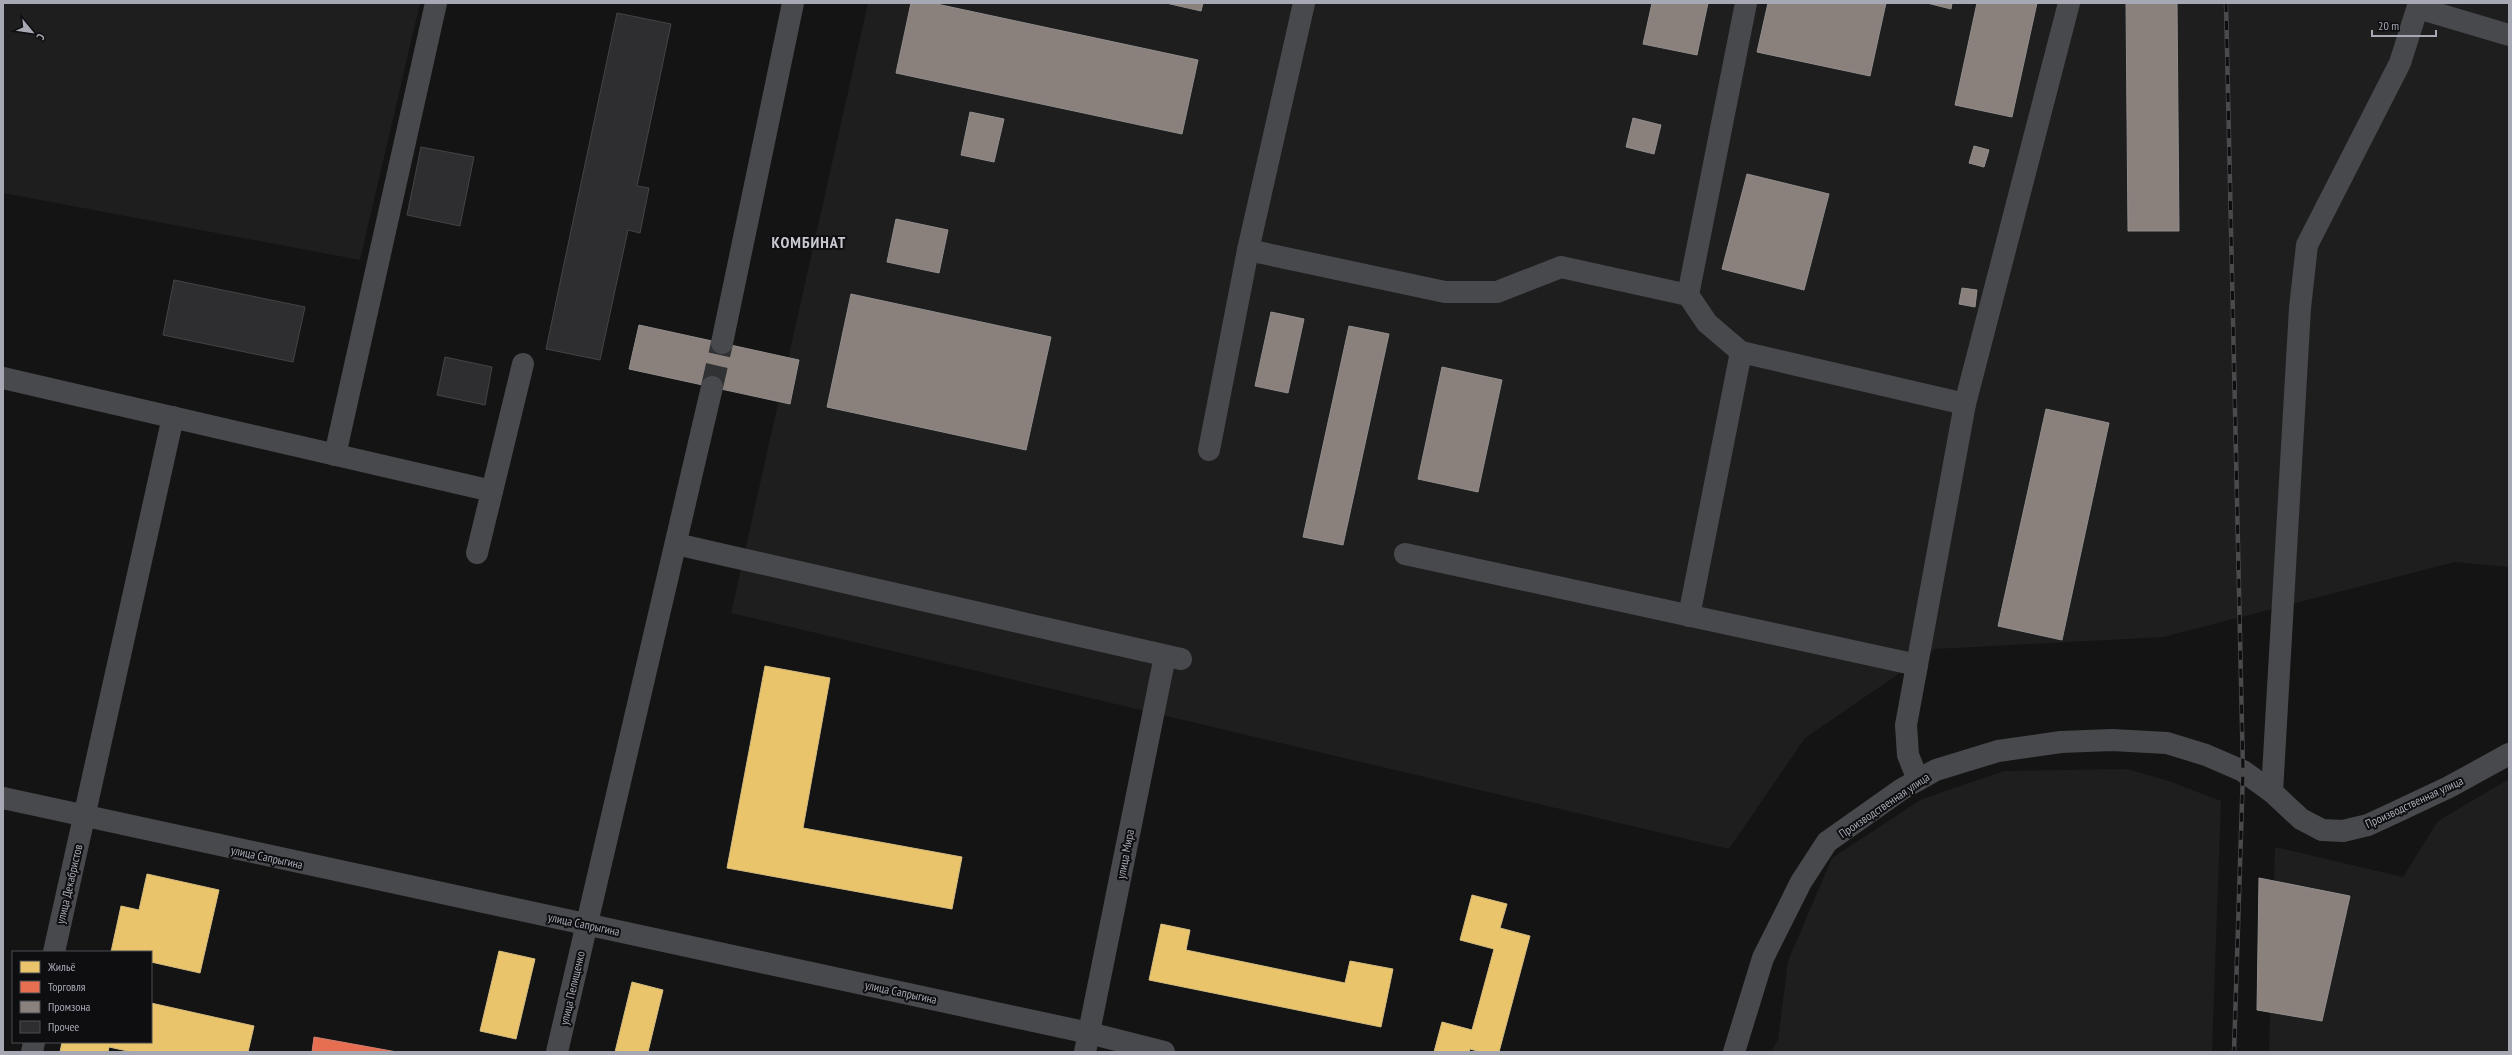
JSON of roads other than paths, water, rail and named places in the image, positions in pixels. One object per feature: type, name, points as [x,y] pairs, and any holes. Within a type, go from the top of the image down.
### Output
[{"type":"street","points":[[335,455],[436,3]]},
{"type":"street","points":[[722,343],[793,3]]},
{"type":"street","points":[[1208,450],[1248,250],[1304,3]]},
{"type":"street","points":[[1688,295],[1746,3]]},
{"type":"street","points":[[1918,780],[1908,755],[1906,725],[1965,404],[2069,3]]},
{"type":"street","points":[[2272,792],[2299,316],[2307,245],[2400,64],[2418,5],[2509,35]]},
{"type":"street","points":[[1248,250],[1445,292],[1498,292],[1561,267],[1688,295],[1707,323],[1741,352],[1965,404]]},
{"type":"street","points":[[1689,616],[1741,352]]},
{"type":"street","points":[[477,553],[523,364]]},
{"type":"street","points":[[3,378],[492,491]]},
{"type":"street","name":"улица Пелищенко","points":[[557,1052],[712,387]]},
{"type":"street","name":"улица Декабристов","points":[[54,951],[173,417]]},
{"type":"street","name":"улица Мира","points":[[676,544],[1173,657],[1087,1042]]},
{"type":"street","points":[[1405,554],[1918,665]]},
{"type":"street","name":"Производственная улица","points":[[1734,1052],[1763,958],[1801,882],[1828,842],[1918,780],[1936,770],[1998,752],[2061,742],[2112,740],[2167,743],[2206,755],[2243,771],[2272,792],[2300,819],[2322,830],[2343,831],[2368,825],[2450,787],[2509,754]]},
{"type":"street","name":"улица Сапрыгина","points":[[3,798],[586,925],[1087,1042],[1164,1052]]},
{"type":"tunnel","points":[[712,387],[722,343]]},
{"type":"railway","points":[[2226,3],[2243,771],[2234,1052]]},
{"type":"district","name":"КОМБИНАТ","points":[[809,242]]}]
